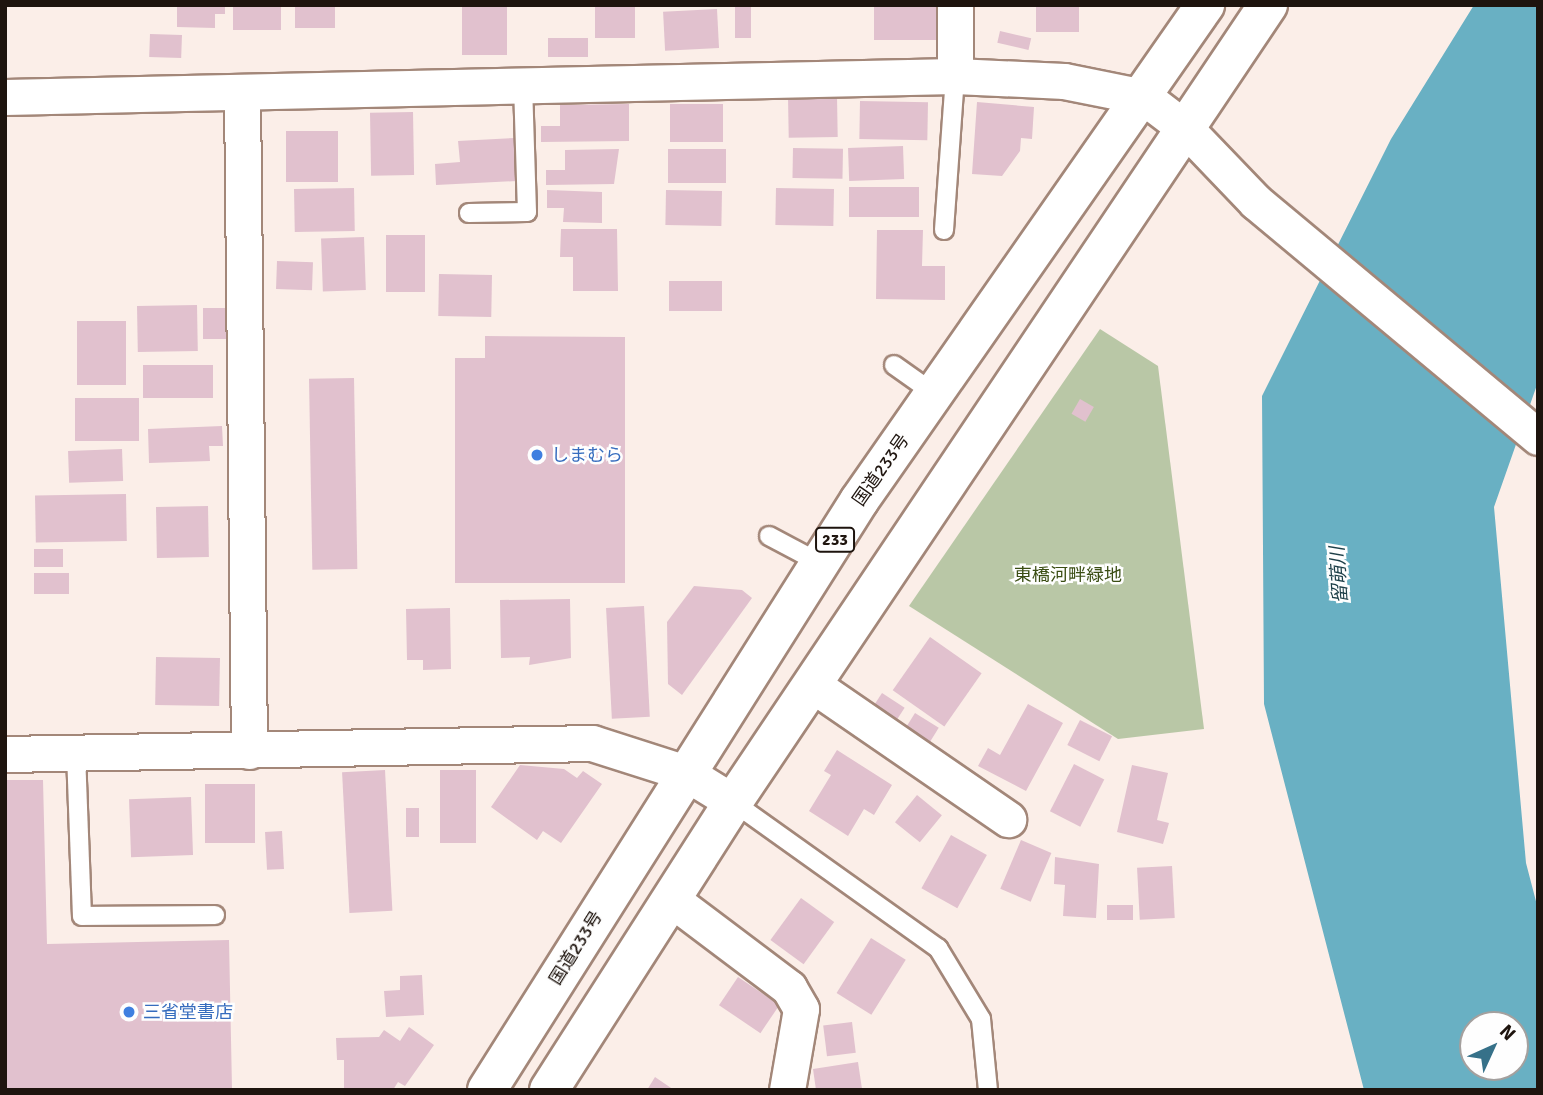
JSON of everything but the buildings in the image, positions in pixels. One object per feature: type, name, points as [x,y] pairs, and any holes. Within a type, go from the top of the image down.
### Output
[{"type":"highway","name":"国道233号","points":[[487,1090],[820,564],[1205,5]]},
{"type":"highway","points":[[549,1090],[733,802],[1268,5]]},
{"type":"street","points":[[955,5],[956,76]]},
{"type":"street","points":[[5,97],[242,94],[956,76],[1064,81],[1144,97],[1186,129],[1256,202],[1538,437]]},
{"type":"street","points":[[242,94],[249,751]]},
{"type":"street","points":[[813,685],[1008,819]]},
{"type":"street","points":[[5,754],[592,743],[686,773],[733,802]]},
{"type":"street","points":[[671,899],[789,988],[801,1009],[787,1090]]},
{"type":"lane","points":[[944,230],[956,76]]},
{"type":"lane","points":[[468,213],[527,212],[523,86]]},
{"type":"lane","points":[[894,365],[935,394]]},
{"type":"lane","points":[[769,536],[820,564]]},
{"type":"lane","points":[[76,754],[82,916],[215,915]]},
{"type":"lane","points":[[733,802],[938,948],[981,1019],[988,1090]]},
{"type":"green space","name":"東橋河畔緑地","points":[[1100,329],[1158,366],[1204,729],[1118,739],[909,606]]},
{"type":"water","name":"留萌川","points":[[1474,5],[1538,5],[1538,382],[1494,507],[1526,863],[1538,909],[1538,1090],[1364,1090],[1264,704],[1262,396],[1391,139]]},
{"type":"place","name":"しまむら","points":[[537,455]]},
{"type":"place","name":"三省堂書店","points":[[129,1012]]}]
